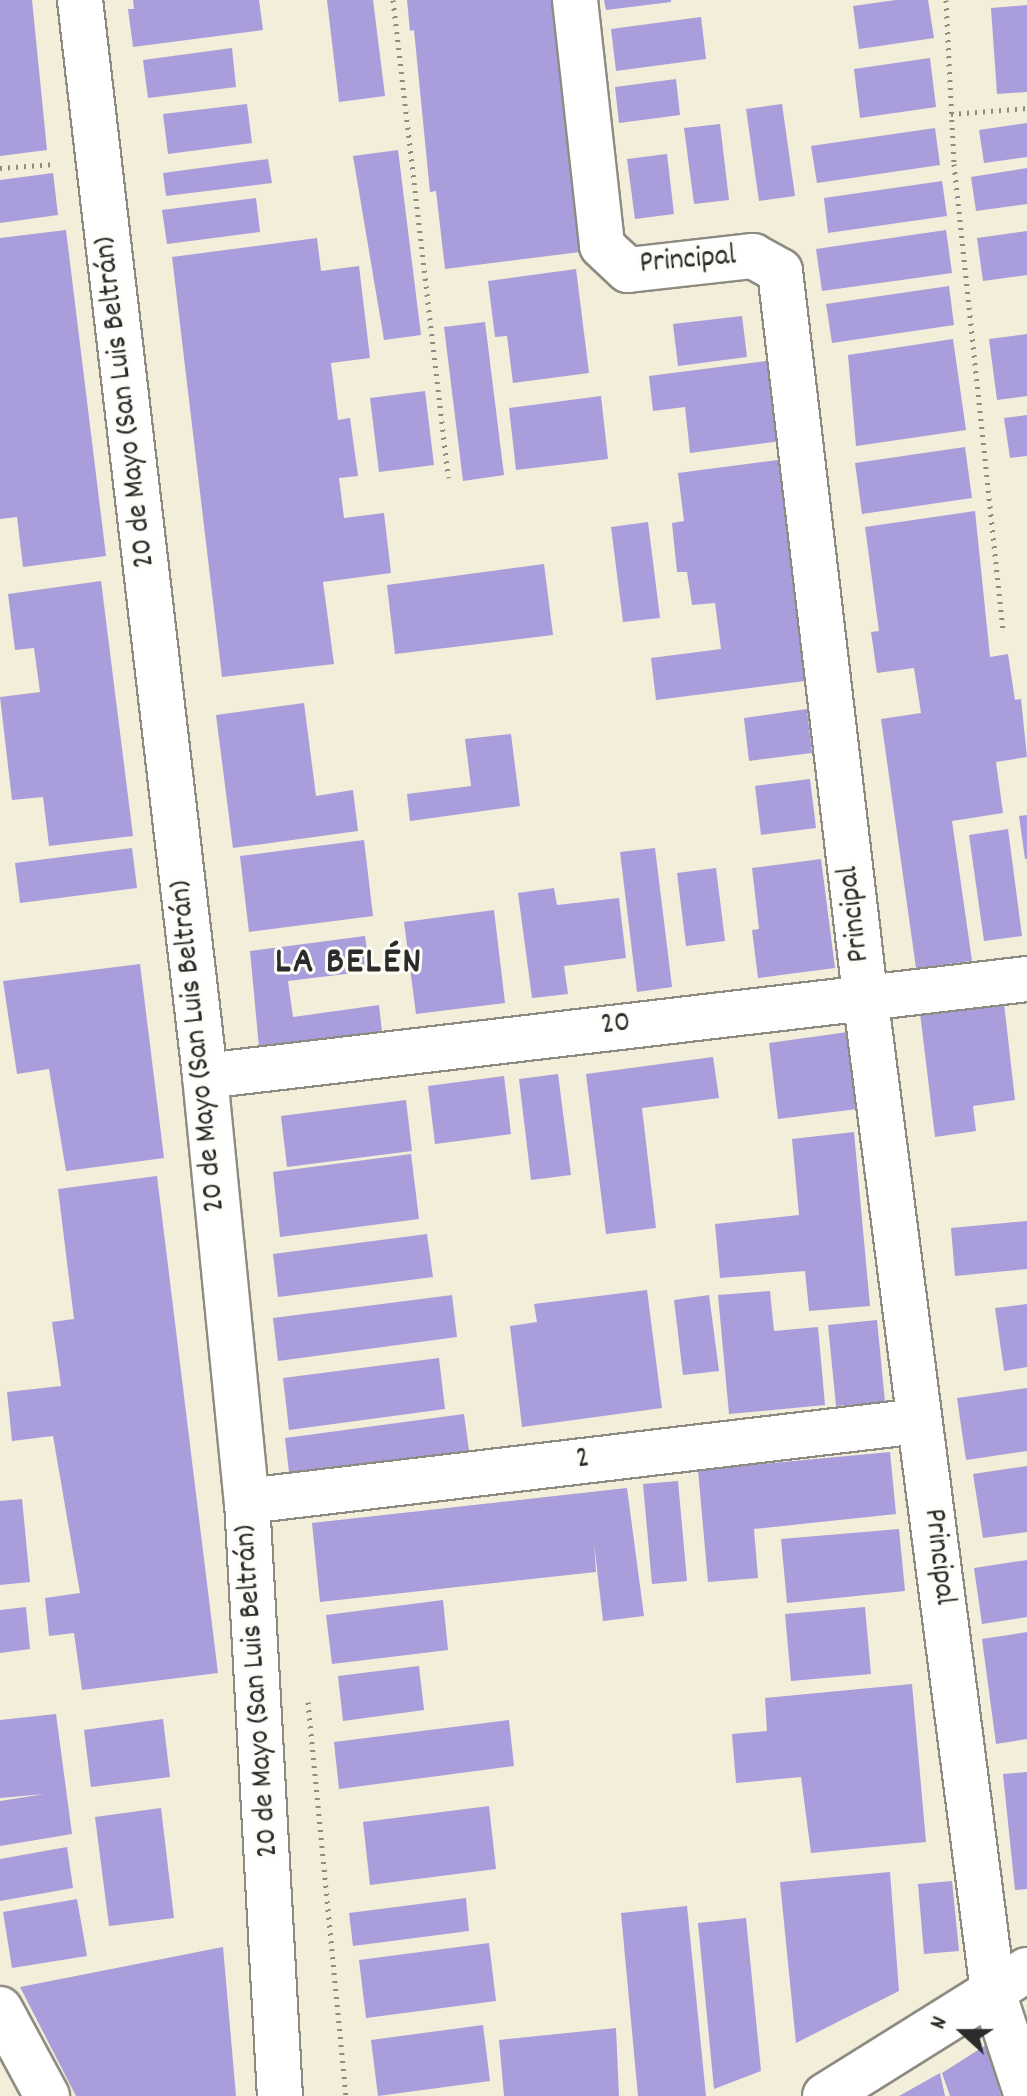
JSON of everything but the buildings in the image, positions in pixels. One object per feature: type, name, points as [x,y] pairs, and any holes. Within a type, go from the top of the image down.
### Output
[{"type":"street","name":"20 de Mayo (San Luis Beltrán)","points":[[80,0],[205,1076],[247,1501],[280,2096]]},
{"type":"street","name":"Principal","points":[[575,0],[602,246],[628,270],[753,256],[780,271],[865,995],[919,1421],[1027,2096]]},
{"type":"street","name":"20","points":[[205,1076],[865,995],[1027,979]]},
{"type":"street","name":"2","points":[[247,1501],[919,1421]]},
{"type":"street","points":[[825,2096],[1010,1981]]},
{"type":"street","points":[[0,2009],[47,2096]]},
{"type":"path","points":[[393,0],[448,478]]},
{"type":"path","points":[[946,0],[951,114],[1003,629]]},
{"type":"path","points":[[951,114],[1027,108]]},
{"type":"path","points":[[0,168],[66,163]]},
{"type":"district","name":"LA BELÉN","points":[[349,964]]}]
